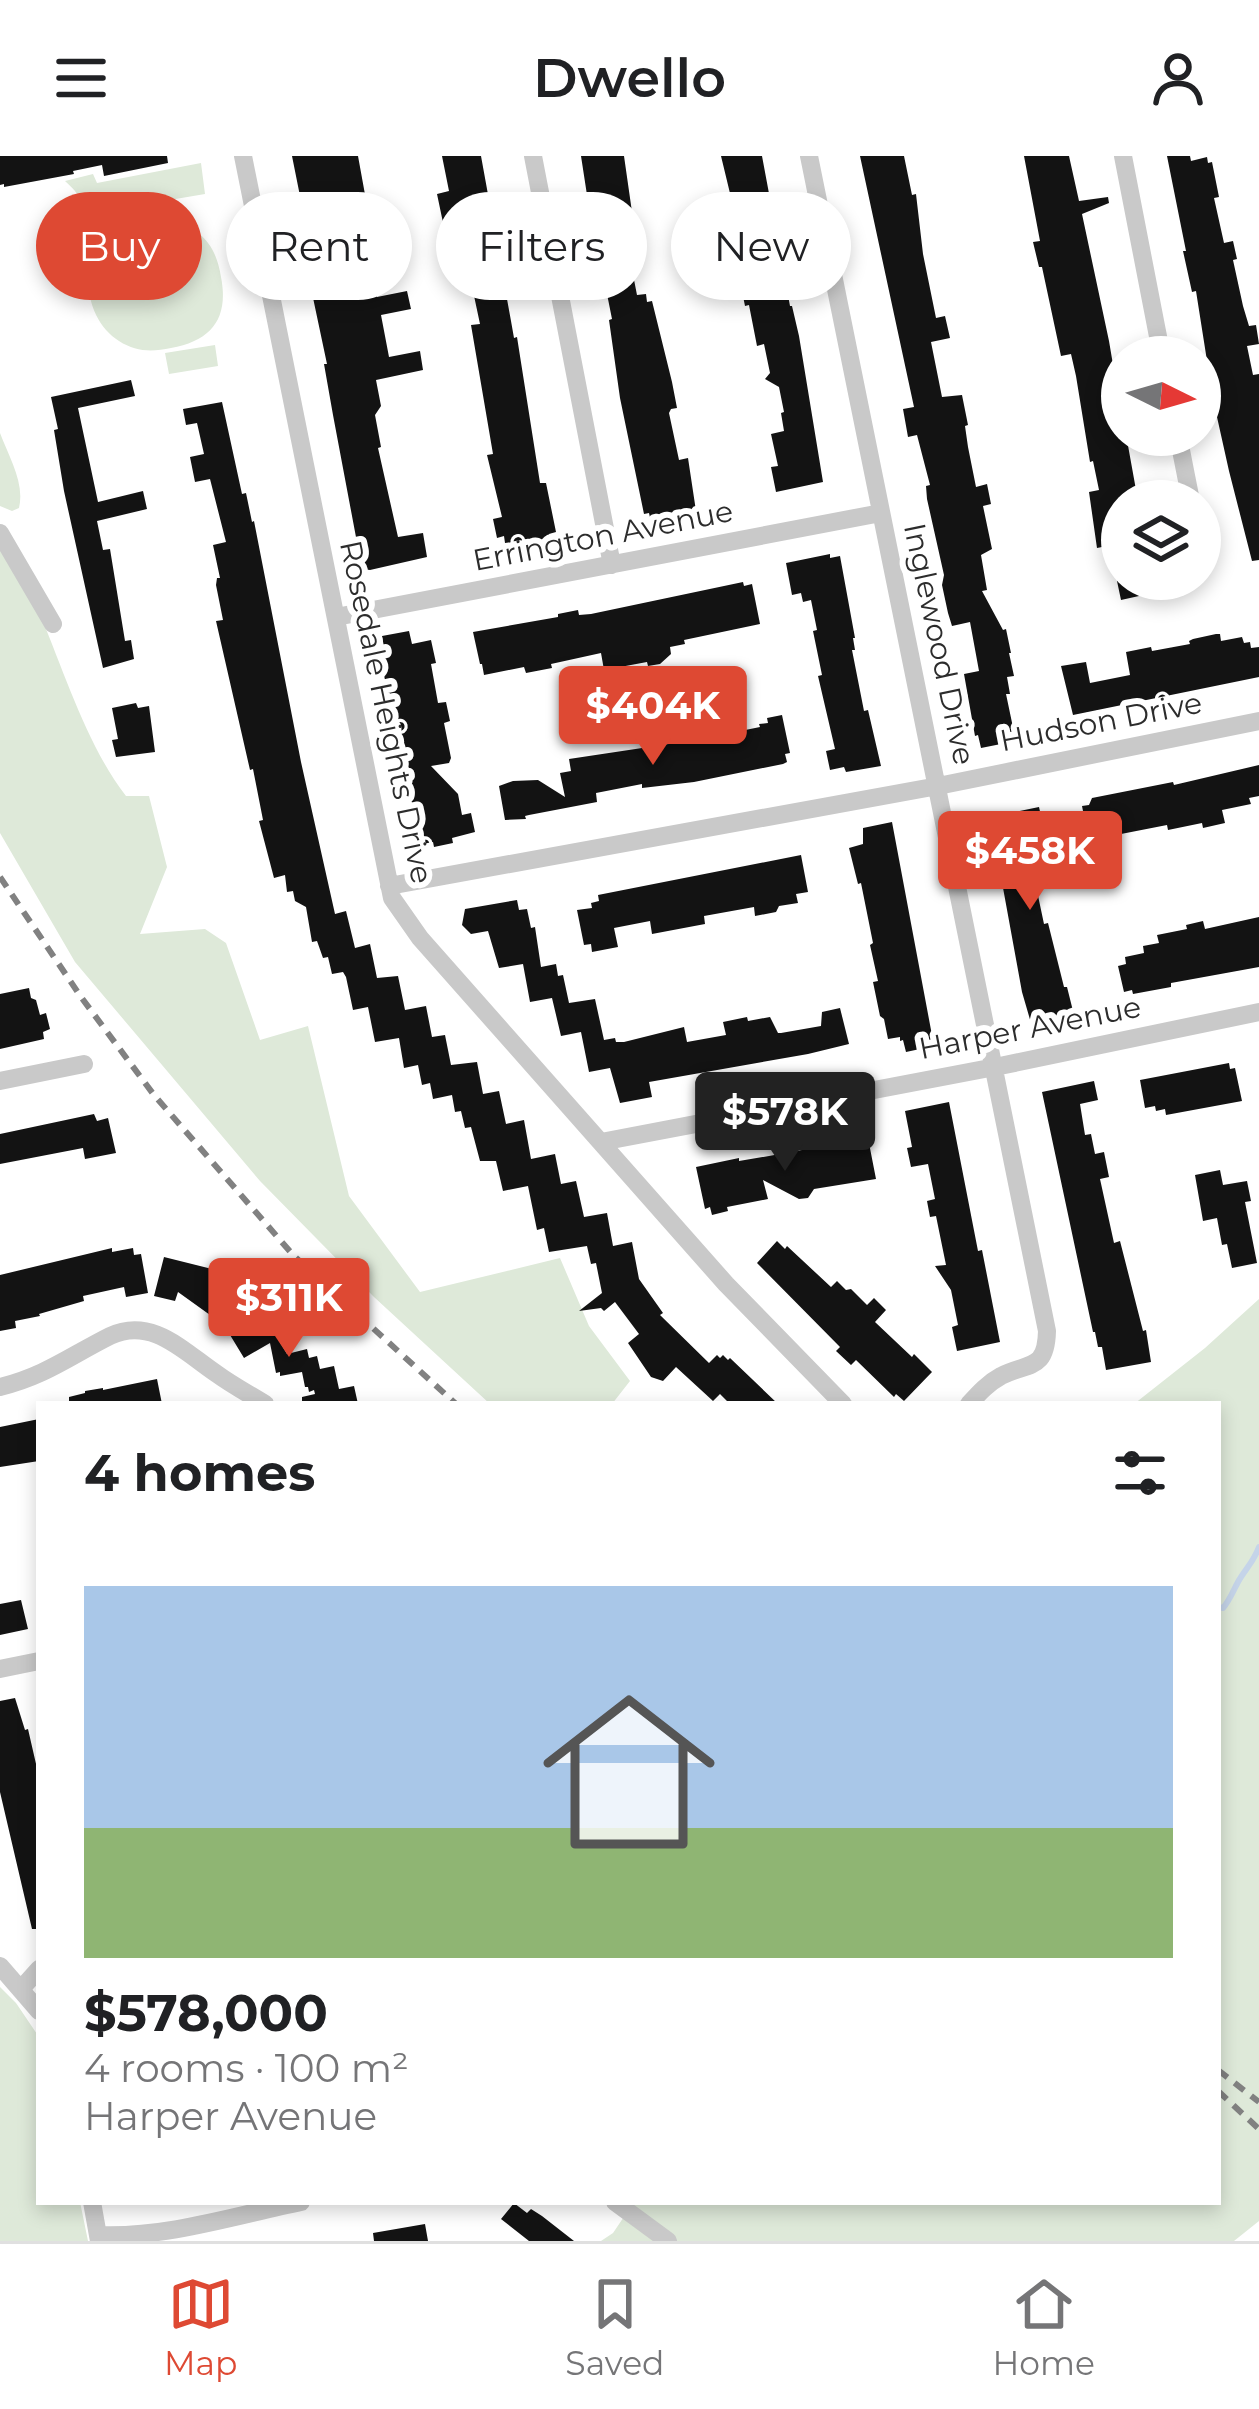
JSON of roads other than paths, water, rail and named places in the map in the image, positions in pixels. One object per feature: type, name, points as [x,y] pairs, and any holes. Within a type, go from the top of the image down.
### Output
[{"type":"street","name":"Rosedale Heights Drive","points":[[243,156],[389,886],[399,911],[726,1284],[841,1401]]},
{"type":"street","points":[[533,156],[612,565]]},
{"type":"street","name":"Inglewood Drive","points":[[809,156],[1047,1331],[1043,1357],[1033,1366],[993,1381],[973,1401]]},
{"type":"street","points":[[1123,156],[1158,336]]},
{"type":"street","name":"Errington Avenue","points":[[336,617],[881,513]]},
{"type":"street","points":[[0,533],[53,623]]},
{"type":"street","name":"Hudson Drive","points":[[389,886],[938,786],[1259,721]]},
{"type":"street","name":"Harper Avenue","points":[[601,1142],[1259,1012]]},
{"type":"street","points":[[0,1081],[84,1064]]},
{"type":"street","points":[[0,1387],[40,1375],[112,1335],[137,1329],[162,1335],[260,1401]]},
{"type":"street","points":[[0,1669],[36,1662]]},
{"type":"street","points":[[0,1966],[36,2007]]},
{"type":"street","points":[[21,1989],[36,1972]]},
{"type":"street","points":[[93,2205],[99,2238],[154,2233],[287,2205]]},
{"type":"street","points":[[619,2205],[668,2241]]},
{"type":"waterway","points":[[1221,1608],[1259,1547]]},
{"type":"railway","points":[[0,877],[154,1095],[294,1256],[453,1401]]},
{"type":"railway","points":[[1221,2072],[1259,2102]]},
{"type":"railway","points":[[1221,2094],[1259,2129]]}]
